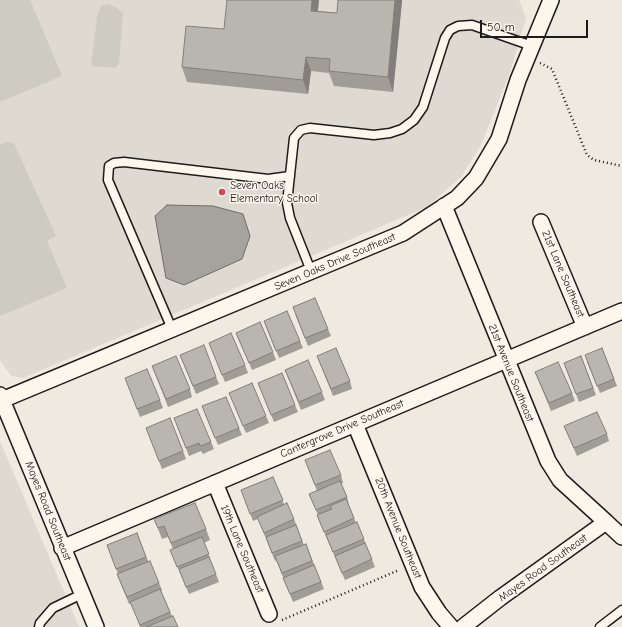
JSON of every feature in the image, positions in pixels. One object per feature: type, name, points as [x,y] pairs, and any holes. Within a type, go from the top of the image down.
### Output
[{"type":"street","name":"Seven Oaks Drive Southeast","points":[[1,398],[403,233],[457,198],[476,178],[499,139],[518,80],[551,0]]},
{"type":"street","name":"21st Avenue Southeast","points":[[444,206],[548,461],[560,480],[606,522]]},
{"type":"street","name":"21st Lane Southeast","points":[[541,222],[585,327]]},
{"type":"street","name":"Cantergrove Drive Southeast","points":[[62,548],[622,311]]},
{"type":"street","name":"Mayes Road Southeast","points":[[1,398],[96,627]]},
{"type":"street","name":"20th Avenue Southeast","points":[[355,424],[422,587],[439,613],[451,627]]},
{"type":"street","name":"19th Lane Southeast","points":[[215,483],[275,617]]},
{"type":"street","name":"Mayes Road Southeast","points":[[463,627],[500,598],[606,522]]},
{"type":"street","points":[[606,522],[622,537]]},
{"type":"lane","points":[[311,272],[290,218],[287,202],[294,138],[301,130],[310,128],[374,135],[390,133],[402,129],[414,120],[423,107],[445,38],[450,30],[458,26],[472,25],[496,34],[530,51]]},
{"type":"lane","points":[[172,329],[108,180],[109,166],[114,163],[124,162],[268,179],[290,176]]},
{"type":"lane","points":[[39,627],[40,623],[53,608],[82,594]]},
{"type":"lane","points":[[600,627],[622,610]]},
{"type":"path","points":[[530,51],[552,69],[587,156],[594,160],[622,166]]},
{"type":"path","points":[[275,617],[413,565]]},
{"type":"shaded area","name":"Seven Oaks Elementary School","points":[[0,0],[519,0],[526,18],[509,75],[481,145],[461,177],[427,207],[23,378],[11,376],[0,360]]},
{"type":"shaded area","points":[[0,0],[30,0],[62,76],[0,102]]},
{"type":"shaded area","points":[[108,4],[123,13],[119,63],[115,68],[91,66],[97,17],[101,6]]},
{"type":"shaded area","points":[[6,142],[14,143],[56,236],[47,241],[67,288],[0,316],[0,145]]},
{"type":"shaded area","points":[[167,205],[213,206],[243,214],[250,236],[242,259],[184,285],[166,278],[155,216]]},
{"type":"shaded area","points":[[0,441],[79,627],[0,627]]},
{"type":"building","points":[[227,0],[312,0],[311,11],[337,13],[338,0],[395,0],[388,77],[329,71],[330,59],[306,57],[303,80],[182,67],[186,26],[224,29]]},
{"type":"building","points":[[315,298],[328,329],[305,338],[293,307]]},
{"type":"building","points":[[287,311],[300,341],[276,351],[264,321]]},
{"type":"building","points":[[260,322],[273,352],[249,363],[236,333]]},
{"type":"building","points":[[231,333],[245,365],[222,375],[209,343]]},
{"type":"building","points":[[204,345],[216,377],[193,386],[180,355]]},
{"type":"building","points":[[336,348],[350,381],[331,389],[317,356]]},
{"type":"building","points":[[602,348],[614,379],[597,386],[585,355]]},
{"type":"building","points":[[176,356],[190,389],[166,399],[152,366]]},
{"type":"building","points":[[581,356],[593,388],[576,394],[564,363]]},
{"type":"building","points":[[308,360],[322,392],[299,402],[285,370]]},
{"type":"building","points":[[558,362],[572,393],[549,403],[535,372]]},
{"type":"building","points":[[147,369],[160,400],[137,409],[125,378]]},
{"type":"building","points":[[282,373],[295,405],[271,415],[258,383]]},
{"type":"building","points":[[252,383],[266,416],[243,426],[229,393]]},
{"type":"building","points":[[226,397],[239,428],[215,438],[202,406]]},
{"type":"building","points":[[197,409],[211,442],[200,446],[199,443],[186,448],[174,418]]},
{"type":"building","points":[[597,412],[607,434],[574,448],[564,426]]},
{"type":"building","points":[[170,418],[183,451],[159,461],[146,428]]},
{"type":"building","points":[[330,450],[341,475],[315,485],[305,460]]},
{"type":"building","points":[[273,477],[283,500],[250,514],[241,490]]},
{"type":"building","points":[[340,481],[347,497],[316,510],[309,494]]},
{"type":"building","points":[[346,499],[354,518],[324,532],[317,515],[332,509],[330,506]]},
{"type":"building","points":[[195,503],[206,529],[171,543],[164,526],[158,528],[154,519]]},
{"type":"building","points":[[287,503],[294,519],[264,533],[257,517]]},
{"type":"building","points":[[357,522],[364,539],[333,552],[326,535]]},
{"type":"building","points":[[296,525],[302,541],[272,553],[266,537]]},
{"type":"building","points":[[137,533],[146,557],[116,569],[107,545]]},
{"type":"building","points":[[202,537],[209,554],[177,567],[170,550]]},
{"type":"building","points":[[365,543],[372,559],[342,573],[335,556]]},
{"type":"building","points":[[306,544],[312,561],[282,573],[275,556]]},
{"type":"building","points":[[209,557],[216,574],[186,587],[179,569]]},
{"type":"building","points":[[150,561],[159,583],[127,597],[117,574]]},
{"type":"building","points":[[314,565],[321,582],[290,594],[283,578]]},
{"type":"building","points":[[160,589],[170,612],[140,625],[130,602]]},
{"type":"building","points":[[173,616],[178,627],[146,627]]},
{"type":"place","name":"Seven Oaks Elementary School","points":[[222,192]]}]
